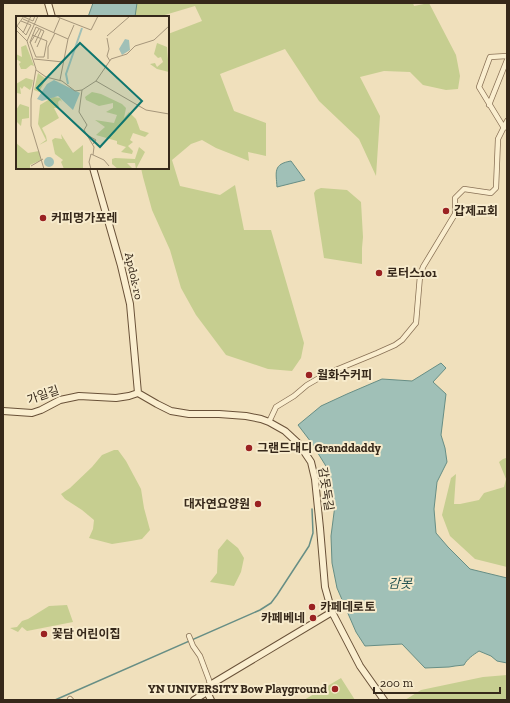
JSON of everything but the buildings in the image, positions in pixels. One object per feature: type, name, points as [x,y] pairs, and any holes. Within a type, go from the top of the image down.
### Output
[{"type":"street","points":[[48,3],[52,16]]},
{"type":"street","points":[[504,128],[479,87],[490,57],[507,56]]},
{"type":"street","points":[[489,105],[507,60]]},
{"type":"street","points":[[270,422],[276,407],[294,396],[307,385],[326,374],[377,354],[395,345],[402,340],[416,323],[420,276],[423,267],[454,214],[455,198],[464,189],[491,193],[496,188],[498,138],[507,121]]},
{"type":"street","name":"Apdok-ro","points":[[92,169],[121,266],[130,304],[138,393]]},
{"type":"street","name":"감못둑길","points":[[138,393],[171,411],[189,414],[246,416],[270,422],[285,431],[306,453],[311,462],[315,476],[325,587],[332,612],[360,666],[384,700]]},
{"type":"street","name":"가일길","points":[[3,412],[32,413],[60,400],[79,396],[116,398],[138,393]]},
{"type":"street","points":[[194,700],[207,692],[210,686],[332,612]]},
{"type":"street","points":[[189,636],[193,646],[200,656],[210,686]]},
{"type":"street","points":[[207,692],[211,700]]},
{"type":"green space","points":[[134,3],[413,3],[414,6],[429,3],[456,55],[460,76],[458,89],[446,90],[423,85],[410,72],[384,71],[360,77],[380,116],[376,176],[359,139],[319,101],[285,49],[220,74],[234,111],[266,123],[266,156],[248,152],[249,161],[216,148],[202,140],[191,144],[172,160],[180,186],[220,195],[235,185],[244,230],[271,230],[304,343],[301,358],[292,371],[268,369],[226,355],[196,315],[181,288],[170,250],[152,210],[141,169],[169,169],[169,34],[202,21],[195,6],[161,16],[135,16]]},
{"type":"green space","points":[[321,188],[347,190],[361,202],[363,237],[362,264],[324,258],[314,193],[316,190]]},
{"type":"green space","points":[[118,450],[126,461],[141,489],[150,530],[142,539],[112,544],[89,538],[93,529],[94,520],[65,499],[61,494],[70,488],[102,455]]},
{"type":"green space","points":[[506,458],[507,567],[475,559],[450,536],[442,515],[451,478],[456,474],[454,504],[479,500],[484,493],[504,487],[506,479],[499,462]]},
{"type":"green space","points":[[227,539],[238,548],[244,558],[241,572],[234,586],[210,582],[217,573],[218,550]]},
{"type":"green space","points":[[67,605],[73,622],[27,631],[22,627],[18,632],[10,628],[17,627],[22,621],[49,606]]},
{"type":"green space","points":[[507,675],[507,700],[405,700],[421,690],[483,677]]},
{"type":"green space","name":"YN UNIVERSITY Bow Playground","points":[[341,678],[355,700],[304,700]]},
{"type":"water","points":[[93,3],[137,3],[135,16],[88,16]]},
{"type":"water","points":[[291,161],[305,180],[277,187],[276,173],[278,167],[285,162]]},
{"type":"water","name":"감못","points":[[441,363],[446,368],[433,382],[446,394],[441,435],[447,462],[437,482],[434,509],[436,533],[470,569],[507,578],[507,663],[497,661],[491,656],[479,651],[468,659],[464,665],[425,668],[402,644],[365,646],[356,632],[337,588],[332,563],[331,536],[335,505],[329,471],[311,442],[298,425],[321,406],[347,394],[382,379],[412,381]]},
{"type":"waterway","points":[[325,494],[333,491]]},
{"type":"waterway","points":[[55,700],[260,610],[271,603],[309,546],[313,533],[312,509]]},
{"type":"place","name":"갑제교회","points":[[446,211]]},
{"type":"place","name":"커피명가포레","points":[[43,218]]},
{"type":"place","name":"로터스101","points":[[379,273]]},
{"type":"place","name":"월화수커피","points":[[309,375]]},
{"type":"place","name":"그랜드대디 Granddaddy","points":[[249,448]]},
{"type":"place","name":"대자연요양원","points":[[258,504]]},
{"type":"place","name":"카페데로토","points":[[312,607]]},
{"type":"place","name":"카페베네","points":[[313,618]]},
{"type":"place","name":"꽃담 어린이집","points":[[44,634]]},
{"type":"place","name":"YN UNIVERSITY Bow Playground","points":[[335,689]]}]
